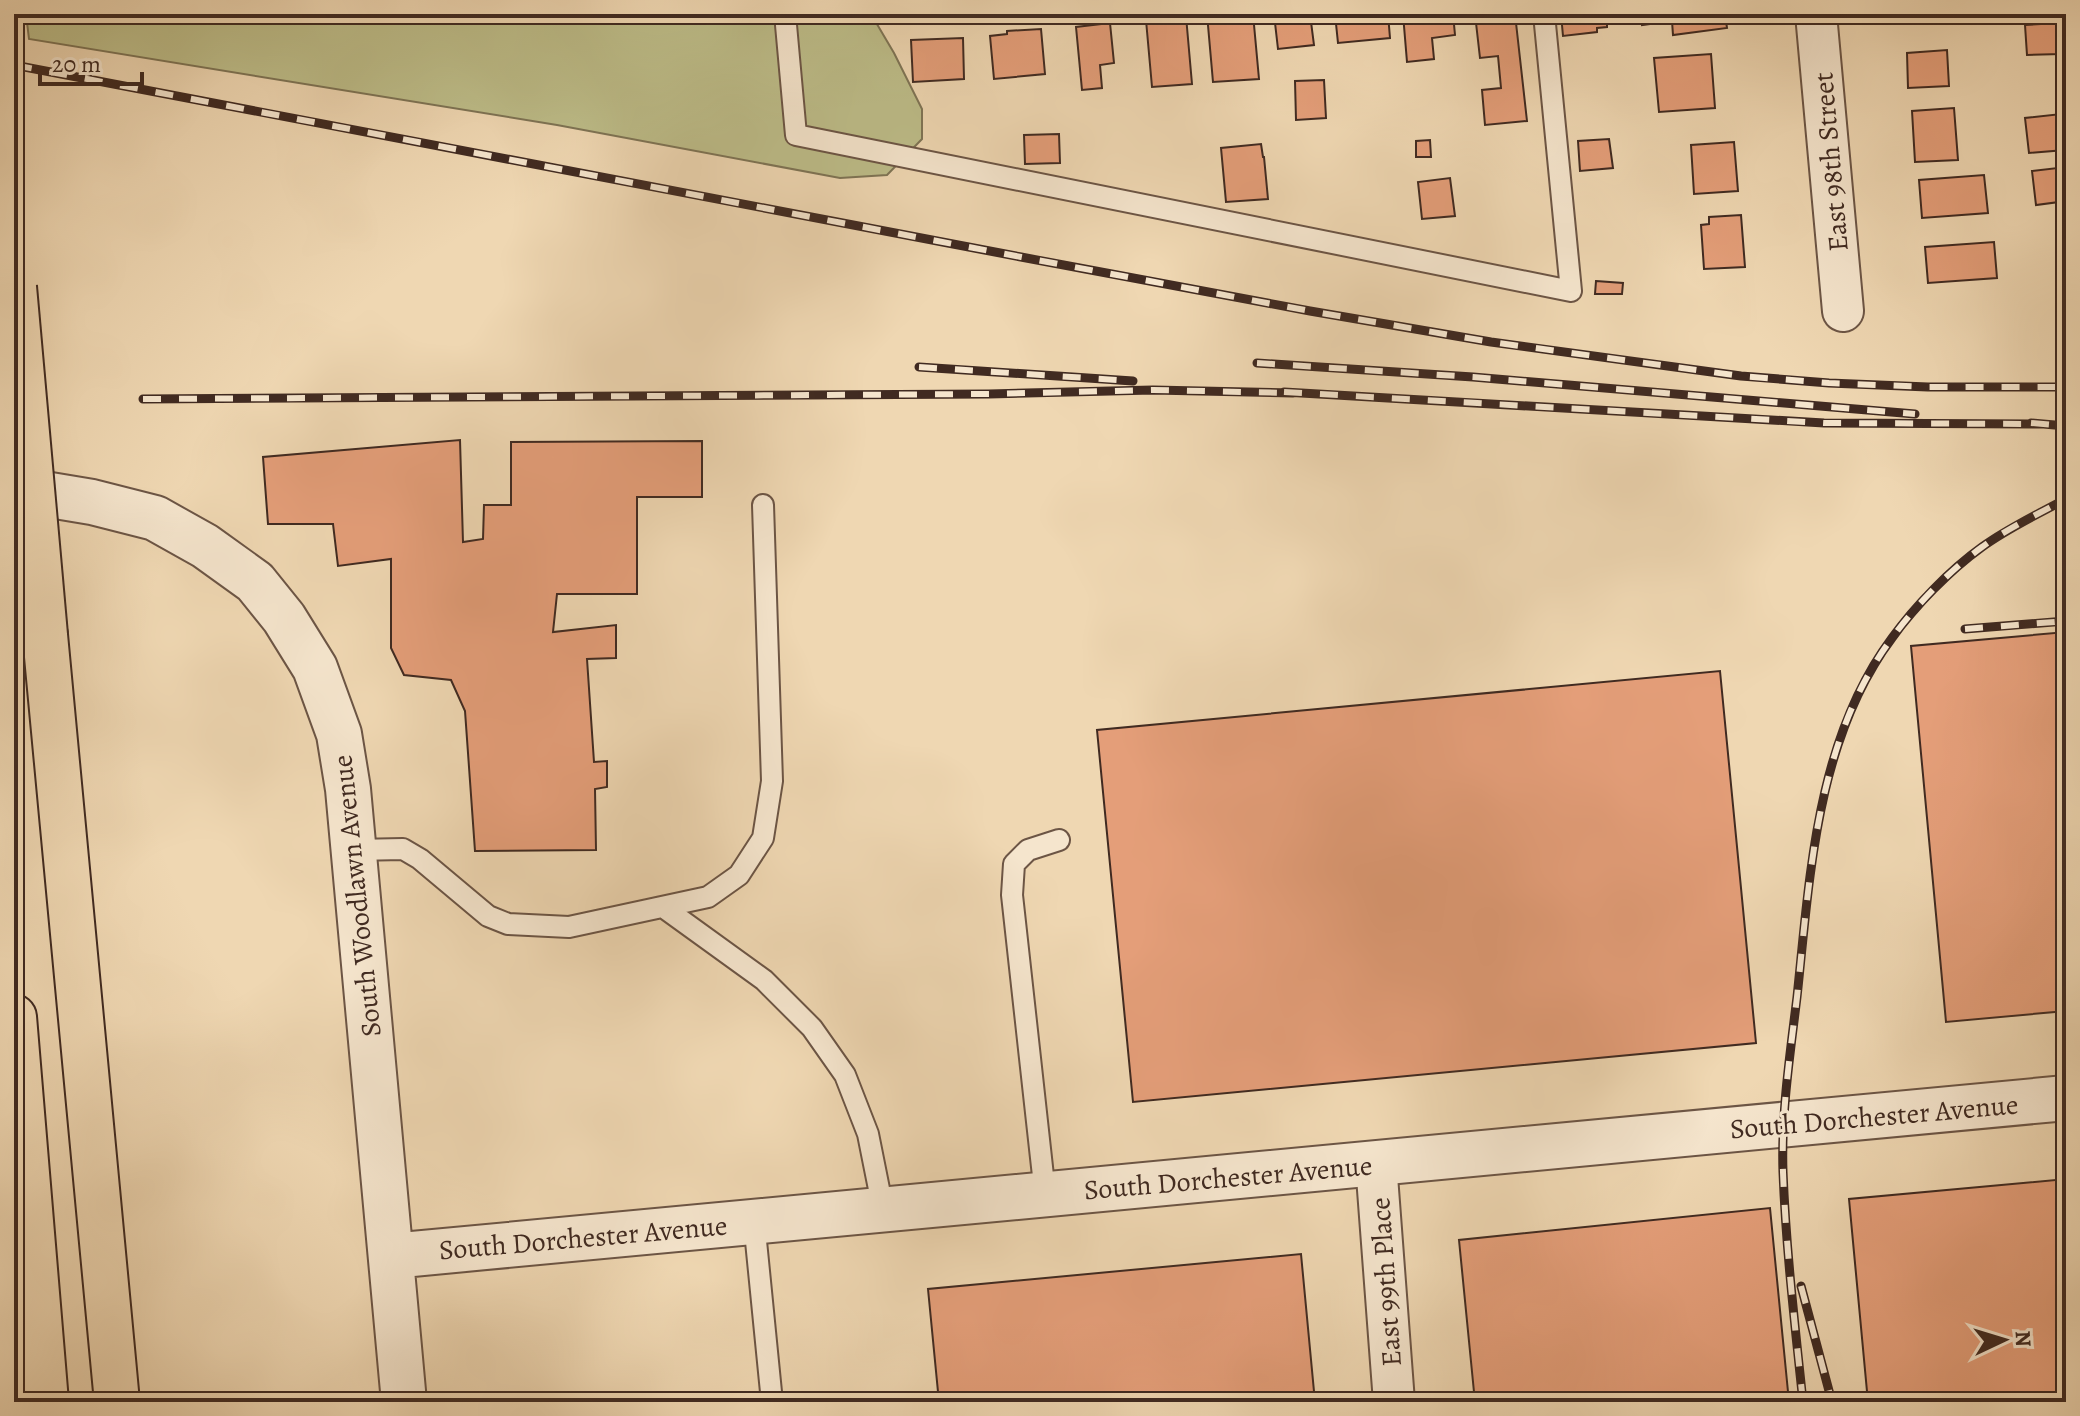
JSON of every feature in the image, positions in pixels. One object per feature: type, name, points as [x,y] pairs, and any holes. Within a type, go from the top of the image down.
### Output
[{"type":"highway","points":[[14,287],[117,1402]]},
{"type":"highway","points":[[14,1017],[46,1402]]},
{"type":"street","name":"East 98th Street","points":[[1816,14],[1843,311]]},
{"type":"street","name":"South Woodlawn Avenue","points":[[14,489],[92,502],[155,518],[205,546],[255,582],[284,618],[315,668],[339,734],[348,789],[404,1402]]},
{"type":"street","name":"South Dorchester Avenue","points":[[391,1256],[2066,1098]]},
{"type":"street","name":"East 99th Place","points":[[1376,1163],[1394,1402]]},
{"type":"lane","points":[[785,14],[796,135],[1571,291],[1544,14]]},
{"type":"lane","points":[[354,850],[403,849],[420,859],[488,916],[508,924],[569,927],[708,897],[739,875],[763,838],[772,781],[763,505]]},
{"type":"lane","points":[[1045,1194],[1012,895],[1014,864],[1028,850],[1059,840]]},
{"type":"lane","points":[[663,907],[764,980],[812,1028],[845,1075],[868,1134],[883,1209]]},
{"type":"lane","points":[[754,1221],[772,1402]]},
{"type":"green space","points":[[26,14],[871,14],[922,109],[922,139],[887,175],[840,178],[557,125],[29,39]]},
{"type":"building","points":[[1154,14],[1163,14],[1164,18],[1186,16],[1192,84],[1152,87],[1146,20],[1155,19]]},
{"type":"building","points":[[1207,14],[1253,14],[1259,79],[1213,82]]},
{"type":"building","points":[[1274,14],[1310,14],[1314,45],[1278,49]]},
{"type":"building","points":[[1335,14],[1388,14],[1390,38],[1338,43]]},
{"type":"building","points":[[1403,14],[1453,14],[1455,35],[1432,38],[1434,59],[1407,62]]},
{"type":"building","points":[[1475,14],[1515,14],[1527,121],[1485,125],[1482,90],[1501,88],[1498,56],[1480,58]]},
{"type":"building","points":[[1561,14],[1612,14],[1613,23],[1597,28],[1597,32],[1563,36]]},
{"type":"building","points":[[1641,14],[1725,14],[1727,28],[1673,35],[1672,21],[1642,25]]},
{"type":"building","points":[[1901,14],[1972,14],[1973,18],[1902,24]]},
{"type":"building","points":[[1110,23],[1114,63],[1100,65],[1102,88],[1082,90],[1076,27]]},
{"type":"building","points":[[2059,23],[2061,54],[2027,55],[2025,25]]},
{"type":"building","points":[[1041,29],[1045,74],[994,79],[990,36],[1007,34],[1007,31]]},
{"type":"building","points":[[963,38],[964,79],[913,82],[911,40]]},
{"type":"building","points":[[1947,50],[1949,86],[1908,88],[1907,53]]},
{"type":"building","points":[[1711,54],[1715,108],[1659,112],[1654,58]]},
{"type":"building","points":[[1324,80],[1326,118],[1296,120],[1295,81]]},
{"type":"building","points":[[1954,108],[1958,160],[1915,162],[1912,111]]},
{"type":"building","points":[[2061,114],[2065,150],[2029,153],[2025,118]]},
{"type":"building","points":[[1059,134],[1060,163],[1025,164],[1024,135]]},
{"type":"building","points":[[1609,139],[1613,168],[1580,171],[1578,141]]},
{"type":"building","points":[[1430,140],[1431,157],[1416,157],[1416,141]]},
{"type":"building","points":[[1734,142],[1738,191],[1694,194],[1691,145]]},
{"type":"building","points":[[1261,144],[1268,199],[1226,202],[1221,148]]},
{"type":"building","points":[[2066,167],[2066,201],[2036,205],[2032,171]]},
{"type":"building","points":[[1984,175],[1988,213],[1922,218],[1919,180]]},
{"type":"building","points":[[1450,178],[1455,216],[1422,219],[1418,182]]},
{"type":"building","points":[[1741,215],[1745,267],[1704,269],[1701,225],[1709,224],[1709,217]]},
{"type":"building","points":[[1994,242],[1997,278],[1928,283],[1925,247]]},
{"type":"building","points":[[1596,281],[1623,283],[1622,294],[1595,294]]},
{"type":"building","points":[[460,440],[463,542],[483,539],[484,505],[511,505],[511,442],[702,441],[702,497],[637,497],[637,594],[557,594],[553,632],[616,625],[616,658],[587,659],[594,762],[607,761],[607,787],[595,789],[596,850],[475,851],[465,711],[451,680],[404,675],[391,648],[391,559],[338,566],[333,524],[268,524],[263,457]]},
{"type":"building","points":[[2066,632],[2066,1011],[1946,1022],[1911,646]]},
{"type":"building","points":[[1720,671],[1756,1043],[1133,1102],[1097,730]]},
{"type":"building","points":[[2066,1179],[2066,1402],[1868,1402],[1849,1199]]},
{"type":"building","points":[[1770,1208],[1789,1402],[1475,1402],[1459,1240]]},
{"type":"building","points":[[1301,1254],[1315,1402],[939,1402],[928,1289]]},
{"type":"railway","points":[[14,65],[1021,257],[1491,342],[1741,376],[1829,383],[2066,387]]},
{"type":"railway","points":[[1257,363],[1473,377],[1915,414]]},
{"type":"railway","points":[[919,367],[1133,381]]},
{"type":"railway","points":[[143,399],[989,394],[1153,390],[1293,393]]},
{"type":"railway","points":[[1284,392],[1824,423],[2039,424]]},
{"type":"railway","points":[[2031,423],[2066,426]]},
{"type":"railway","points":[[1803,1402],[1786,1230],[1783,1128],[1813,857],[1832,764],[1847,720],[1867,678],[1911,614],[1946,577],[1982,547],[2066,499]]},
{"type":"railway","points":[[1965,629],[2066,621]]},
{"type":"railway","points":[[1801,1286],[1832,1402]]}]
